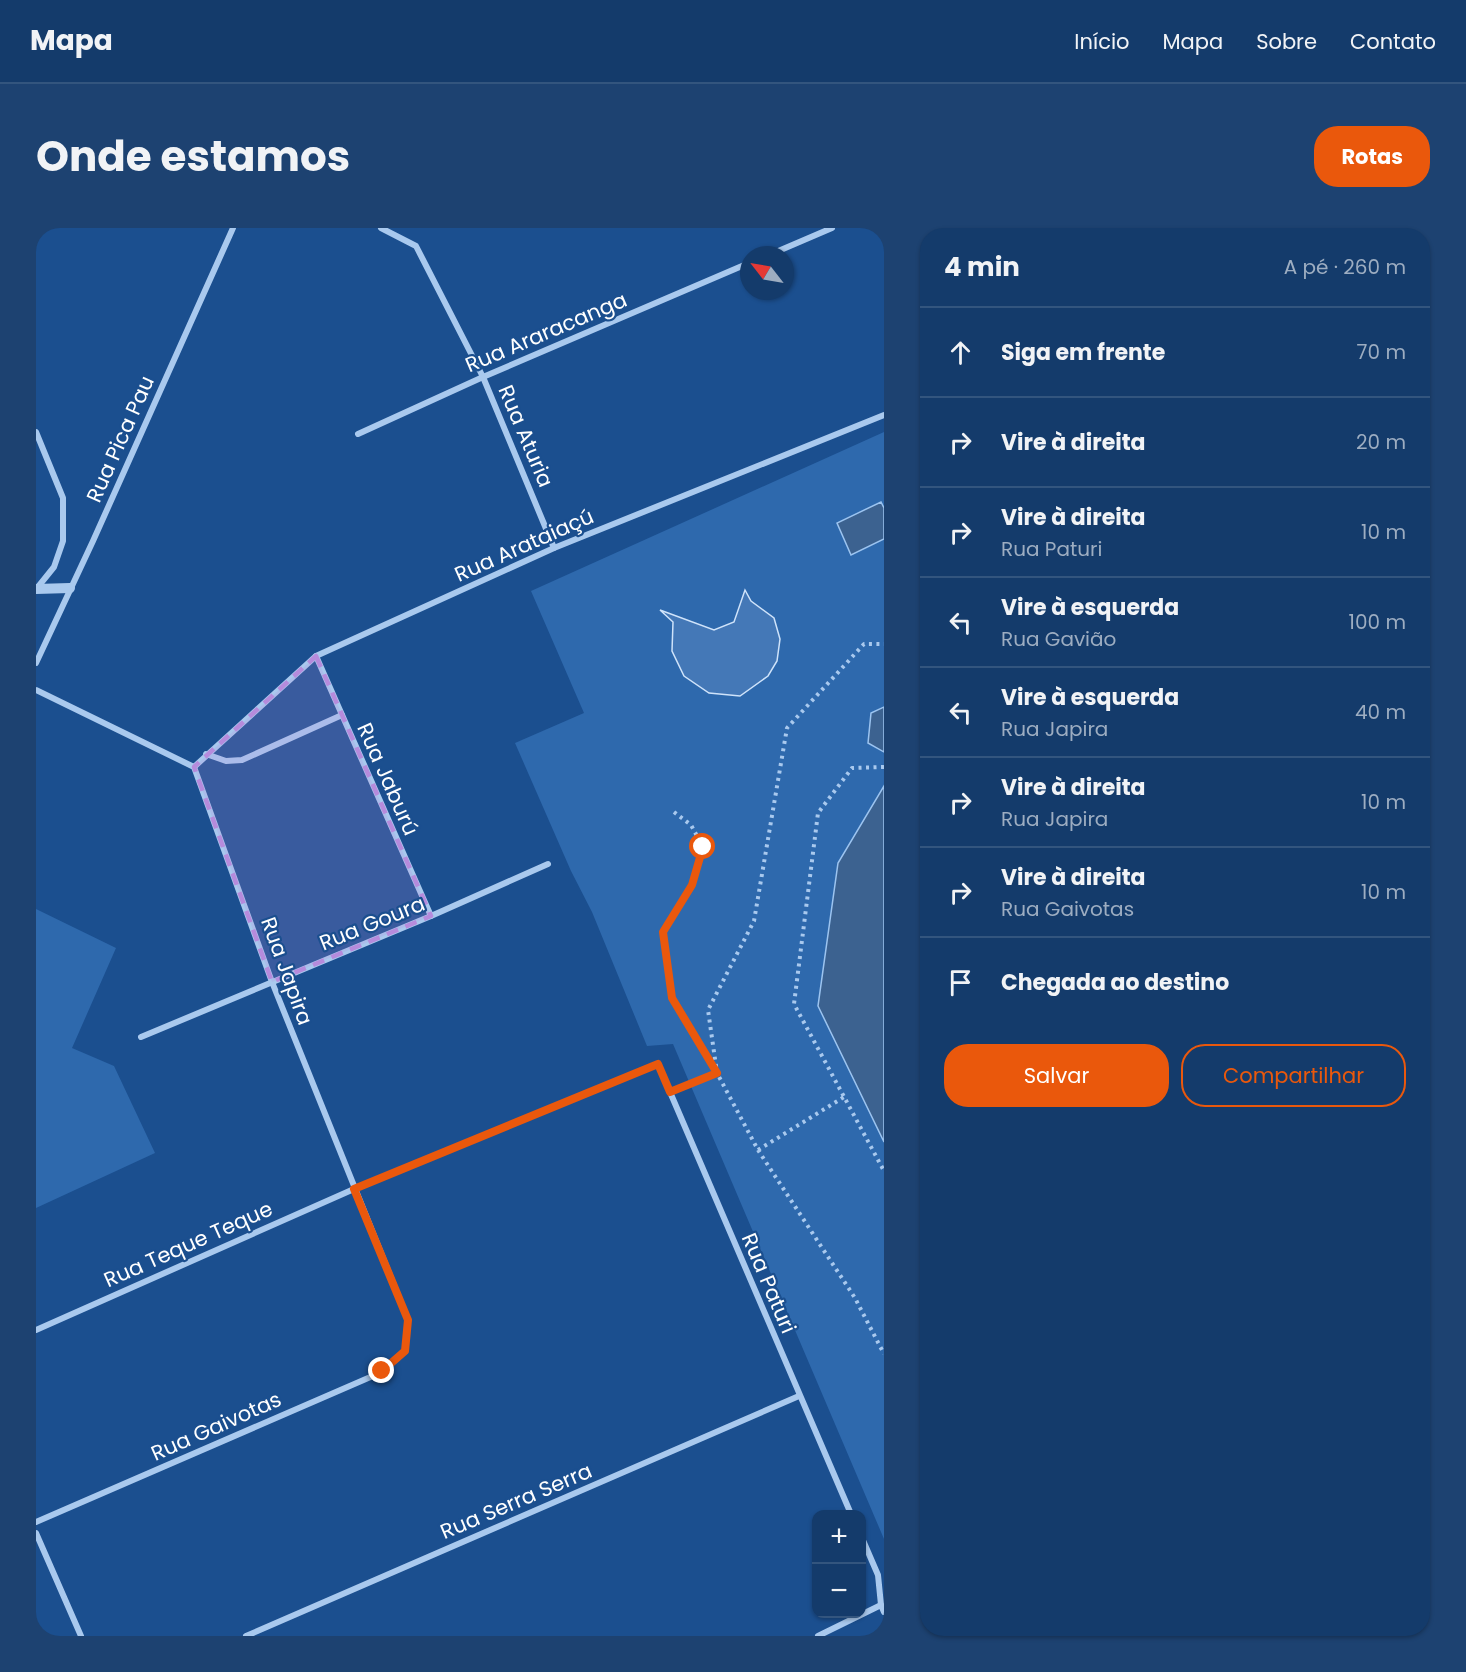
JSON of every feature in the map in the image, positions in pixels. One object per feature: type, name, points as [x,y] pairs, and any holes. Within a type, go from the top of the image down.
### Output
[{"type":"street","name":"Rua Pica Pau","points":[[36,663],[233,228]]},
{"type":"street","name":"Rua Aturia","points":[[381,228],[416,246],[483,377],[554,548]]},
{"type":"street","points":[[790,246],[832,228]]},
{"type":"street","name":"Rua Araracanga","points":[[358,434],[483,377],[740,267]]},
{"type":"street","name":"Rua Arataiaçú","points":[[194,767],[316,656],[554,548],[884,415]]},
{"type":"street","points":[[36,432],[63,498],[63,541],[54,567],[36,589]]},
{"type":"street","points":[[36,589],[70,588]]},
{"type":"street","name":"Rua Jaburú","points":[[316,656],[431,916]]},
{"type":"street","points":[[36,690],[194,767]]},
{"type":"street","points":[[206,754],[226,761],[242,760],[342,715]]},
{"type":"street","name":"Rua Japira","points":[[194,767],[272,982],[408,1320],[405,1351]]},
{"type":"street","name":"Rua Goura","points":[[141,1037],[431,916],[548,864]]},
{"type":"street","name":"Rua Teque Teque","points":[[36,1330],[354,1189],[658,1064]]},
{"type":"street","name":"Rua Paturi","points":[[658,1064],[849,1510]]},
{"type":"street","name":"Rua Gaivotas","points":[[36,1522],[382,1371],[405,1351]]},
{"type":"street","name":"Rua Serra Serra","points":[[246,1636],[799,1396]]},
{"type":"street","points":[[36,1533],[81,1636]]},
{"type":"street","points":[[818,1636],[883,1609],[878,1575],[866,1549]]},
{"type":"path","points":[[717,1073],[708,1010],[754,921],[787,728],[864,644],[884,644]]},
{"type":"path","points":[[884,767],[852,768],[818,813],[794,1004],[884,1171]]},
{"type":"path","points":[[674,812],[691,825],[703,847],[692,885],[663,932],[672,998],[717,1073],[758,1150],[855,1298],[884,1354]]},
{"type":"path","points":[[670,1092],[717,1073]]},
{"type":"path","points":[[758,1150],[844,1097]]},
{"type":"highlighted area","points":[[316,656],[431,916],[272,982],[194,767]]},
{"type":"shaded area","points":[[884,432],[884,1539],[673,1044],[647,1046],[592,912],[571,871],[515,743],[584,713],[531,591]]},
{"type":"shaded area","points":[[881,502],[884,508],[884,539],[851,555],[837,523]]},
{"type":"shaded area","points":[[884,707],[884,752],[868,743],[871,713]]},
{"type":"shaded area","points":[[884,786],[884,1142],[818,1006],[838,863]]},
{"type":"shaded area","points":[[36,909],[116,948],[72,1048],[114,1066],[155,1153],[36,1208]]},
{"type":"building","points":[[745,590],[751,601],[774,618],[780,639],[777,661],[768,676],[740,696],[709,693],[684,676],[672,651],[673,622],[660,610],[714,630],[734,622]]},
{"type":"route","points":[[382,1371],[405,1351],[408,1320],[354,1189],[658,1064],[670,1092],[717,1073],[672,998],[663,932],[692,885],[703,847]]}]
